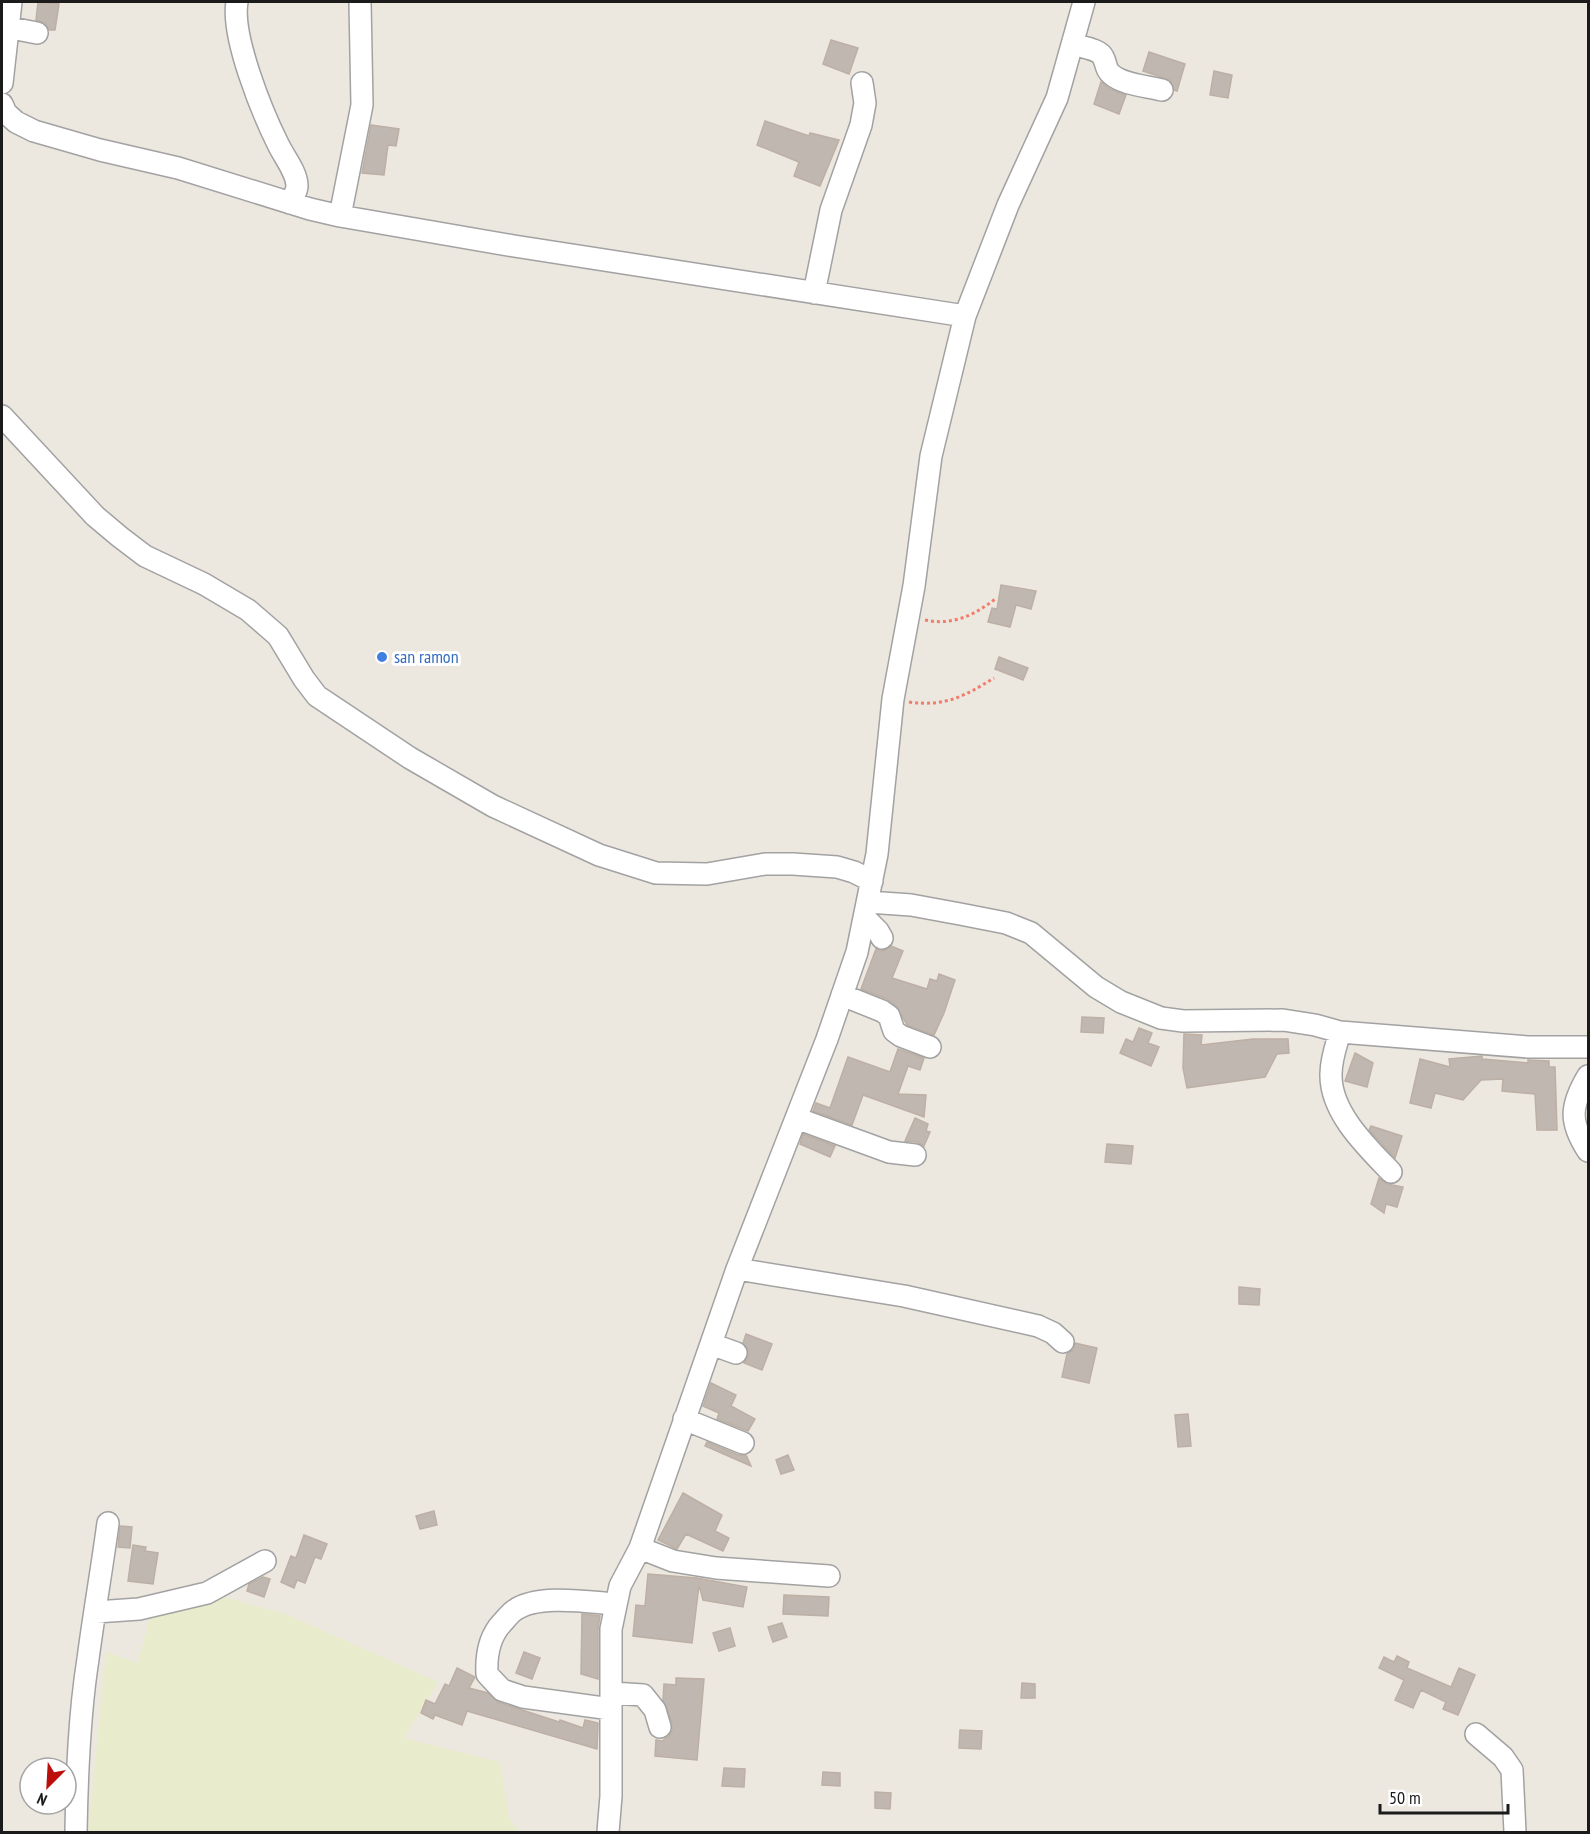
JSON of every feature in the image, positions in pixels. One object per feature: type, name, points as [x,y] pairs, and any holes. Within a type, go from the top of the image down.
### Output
[{"type":"street","points":[[2,82],[6,27],[11,2]]},
{"type":"street","points":[[237,2],[239,32],[247,66],[263,111],[298,188],[290,203]]},
{"type":"street","points":[[340,216],[362,105],[360,2]]},
{"type":"street","points":[[608,1833],[611,1796],[611,1629],[615,1604],[620,1586],[640,1548],[737,1269],[857,952],[877,854],[893,699],[914,586],[931,456],[965,316],[1008,205],[1057,98],[1084,2]]},
{"type":"street","points":[[6,27],[37,33]]},
{"type":"street","points":[[1072,44],[1103,56],[1106,68],[1111,75],[1162,90]]},
{"type":"street","points":[[814,293],[831,210],[861,125],[865,103],[862,83]]},
{"type":"street","points":[[2,104],[6,113],[16,122],[34,131],[100,150],[178,168],[340,216],[525,248],[965,316]]},
{"type":"street","points":[[2,416],[95,516],[120,537],[145,556],[204,584],[248,610],[278,636],[316,696],[410,758],[493,806],[598,855],[656,873],[707,874],[765,864],[818,865],[854,872],[872,881]]},
{"type":"street","points":[[867,910],[911,905],[1006,923],[1031,933],[1096,987],[1121,1002],[1161,1018],[1183,1021],[1283,1020],[1340,1032],[1528,1047],[1588,1047]]},
{"type":"street","points":[[867,910],[882,938]]},
{"type":"street","points":[[842,995],[882,1011],[889,1016],[894,1031],[930,1047]]},
{"type":"street","points":[[1340,1032],[1330,1072],[1331,1082],[1343,1117],[1368,1149],[1391,1172]]},
{"type":"street","points":[[1588,1076],[1574,1108],[1574,1123],[1588,1151]]},
{"type":"street","points":[[796,1118],[890,1152],[915,1155]]},
{"type":"street","points":[[737,1269],[904,1296],[1038,1326],[1063,1342]]},
{"type":"street","points":[[711,1344],[736,1353]]},
{"type":"street","points":[[684,1419],[743,1443]]},
{"type":"street","points":[[76,1833],[78,1763],[87,1659],[108,1523]]},
{"type":"street","points":[[640,1548],[674,1560],[716,1568],[829,1576]]},
{"type":"street","points":[[96,1612],[139,1609],[207,1593],[265,1561]]},
{"type":"street","points":[[615,1604],[543,1601],[515,1610],[494,1631],[486,1658],[487,1674],[502,1690],[523,1697],[611,1701],[643,1695],[655,1710],[660,1727]]},
{"type":"street","points":[[1476,1734],[1503,1757],[1512,1770],[1515,1833]]},
{"type":"path","points":[[909,616],[930,621],[953,621],[973,615],[995,599]]},
{"type":"path","points":[[893,699],[940,703],[956,699],[994,678]]},
{"type":"green space","points":[[228,1598],[288,1615],[438,1682],[404,1738],[500,1762],[509,1817],[519,1832],[88,1832],[106,1652],[138,1663],[153,1604]]},
{"type":"building","points":[[38,2],[59,4],[55,30],[49,30],[45,23],[36,20]]},
{"type":"building","points":[[831,40],[858,48],[849,74],[823,64]]},
{"type":"building","points":[[1149,52],[1185,64],[1177,91],[1174,90],[1170,80],[1143,71]]},
{"type":"building","points":[[1214,71],[1232,75],[1228,98],[1210,95]]},
{"type":"building","points":[[1101,82],[1110,89],[1126,95],[1119,114],[1094,104]]},
{"type":"building","points":[[765,121],[809,136],[810,133],[839,140],[820,186],[794,176],[799,162],[757,145]]},
{"type":"building","points":[[371,125],[399,129],[396,146],[388,145],[384,175],[362,173]]},
{"type":"building","points":[[1001,585],[1036,591],[1031,609],[1016,605],[1010,627],[988,622],[992,608],[997,609]]},
{"type":"building","points":[[999,657],[1028,668],[1023,680],[995,669]]},
{"type":"building","points":[[891,946],[903,951],[892,978],[927,989],[930,979],[937,981],[939,974],[955,980],[934,1035],[907,1025],[896,1006],[887,999],[861,989],[876,949],[883,951]]},
{"type":"building","points":[[1082,1017],[1104,1018],[1103,1033],[1081,1032]]},
{"type":"building","points":[[1139,1028],[1152,1033],[1148,1043],[1159,1047],[1151,1066],[1120,1053],[1126,1039],[1133,1042]]},
{"type":"building","points":[[1184,1034],[1202,1035],[1201,1045],[1253,1039],[1288,1039],[1289,1053],[1277,1054],[1265,1077],[1187,1088],[1183,1068]]},
{"type":"building","points":[[898,1049],[924,1058],[920,1070],[908,1066],[898,1094],[926,1095],[924,1117],[863,1095],[852,1125],[813,1111],[816,1103],[830,1108],[848,1057],[890,1072]]},
{"type":"building","points":[[1355,1053],[1373,1063],[1367,1087],[1345,1081]]},
{"type":"building","points":[[1482,1056],[1482,1059],[1528,1063],[1528,1060],[1549,1061],[1549,1067],[1555,1067],[1557,1130],[1537,1130],[1535,1094],[1502,1091],[1503,1079],[1481,1080],[1463,1100],[1435,1093],[1431,1108],[1410,1103],[1420,1059],[1450,1067],[1449,1059]]},
{"type":"building","points":[[915,1118],[928,1124],[926,1131],[930,1132],[924,1146],[917,1142],[905,1141]]},
{"type":"building","points":[[1371,1126],[1402,1136],[1395,1158],[1369,1130]]},
{"type":"building","points":[[803,1134],[835,1146],[830,1157],[800,1144]]},
{"type":"building","points":[[1107,1144],[1133,1146],[1131,1164],[1105,1162]]},
{"type":"building","points":[[1379,1178],[1387,1184],[1403,1187],[1397,1207],[1386,1204],[1384,1213],[1371,1204]]},
{"type":"building","points":[[1239,1287],[1260,1289],[1259,1305],[1239,1304]]},
{"type":"building","points":[[746,1334],[772,1344],[762,1370],[744,1363],[748,1357],[748,1350],[743,1343]]},
{"type":"building","points":[[1075,1343],[1097,1348],[1089,1383],[1062,1377],[1067,1354],[1073,1350]]},
{"type":"building","points":[[711,1383],[736,1395],[731,1406],[755,1419],[748,1431],[717,1419],[719,1413],[703,1406]]},
{"type":"building","points":[[1188,1414],[1191,1446],[1178,1447],[1175,1415]]},
{"type":"building","points":[[707,1442],[738,1455],[746,1455],[751,1466],[705,1446]]},
{"type":"building","points":[[788,1455],[794,1470],[781,1474],[776,1460]]},
{"type":"building","points":[[683,1493],[722,1515],[715,1531],[729,1538],[723,1551],[686,1534],[677,1549],[658,1540]]},
{"type":"building","points":[[434,1511],[437,1525],[420,1529],[416,1516]]},
{"type":"building","points":[[120,1526],[132,1527],[130,1548],[118,1547]]},
{"type":"building","points":[[304,1535],[327,1544],[321,1559],[315,1557],[305,1583],[297,1580],[294,1588],[281,1582],[291,1556],[296,1558]]},
{"type":"building","points":[[133,1545],[146,1547],[145,1551],[158,1553],[153,1584],[128,1581]]},
{"type":"building","points":[[648,1574],[697,1578],[747,1587],[743,1607],[703,1600],[699,1585],[692,1643],[633,1636],[636,1605],[645,1606]]},
{"type":"building","points":[[263,1577],[270,1579],[264,1597],[247,1591],[249,1584]]},
{"type":"building","points":[[784,1595],[829,1597],[828,1616],[783,1614]]},
{"type":"building","points":[[582,1614],[600,1616],[598,1679],[581,1674]]},
{"type":"building","points":[[782,1623],[787,1637],[773,1642],[768,1627]]},
{"type":"building","points":[[730,1628],[735,1646],[719,1651],[713,1633]]},
{"type":"building","points":[[524,1652],[540,1658],[532,1679],[516,1673]]},
{"type":"building","points":[[1397,1656],[1409,1662],[1407,1668],[1451,1687],[1459,1668],[1475,1675],[1458,1715],[1443,1709],[1446,1702],[1421,1690],[1413,1708],[1395,1700],[1404,1680],[1379,1668],[1384,1657],[1394,1662]]},
{"type":"building","points":[[457,1668],[475,1677],[469,1688],[488,1693],[498,1702],[583,1728],[585,1720],[598,1723],[597,1749],[467,1711],[462,1725],[435,1715],[433,1719],[421,1713],[426,1700],[435,1704],[445,1684],[449,1686]]},
{"type":"building","points":[[676,1678],[704,1679],[697,1760],[655,1756],[656,1740],[662,1741],[672,1731],[672,1723],[663,1700],[664,1684],[676,1685]]},
{"type":"building","points":[[1022,1683],[1035,1684],[1035,1698],[1021,1698]]},
{"type":"building","points":[[960,1730],[982,1731],[981,1749],[959,1748]]},
{"type":"building","points":[[724,1768],[745,1769],[744,1787],[722,1786]]},
{"type":"building","points":[[823,1772],[840,1773],[840,1786],[822,1785]]},
{"type":"building","points":[[875,1792],[891,1793],[890,1809],[875,1808]]},
{"type":"place","name":"san ramon","points":[[382,657]]}]
